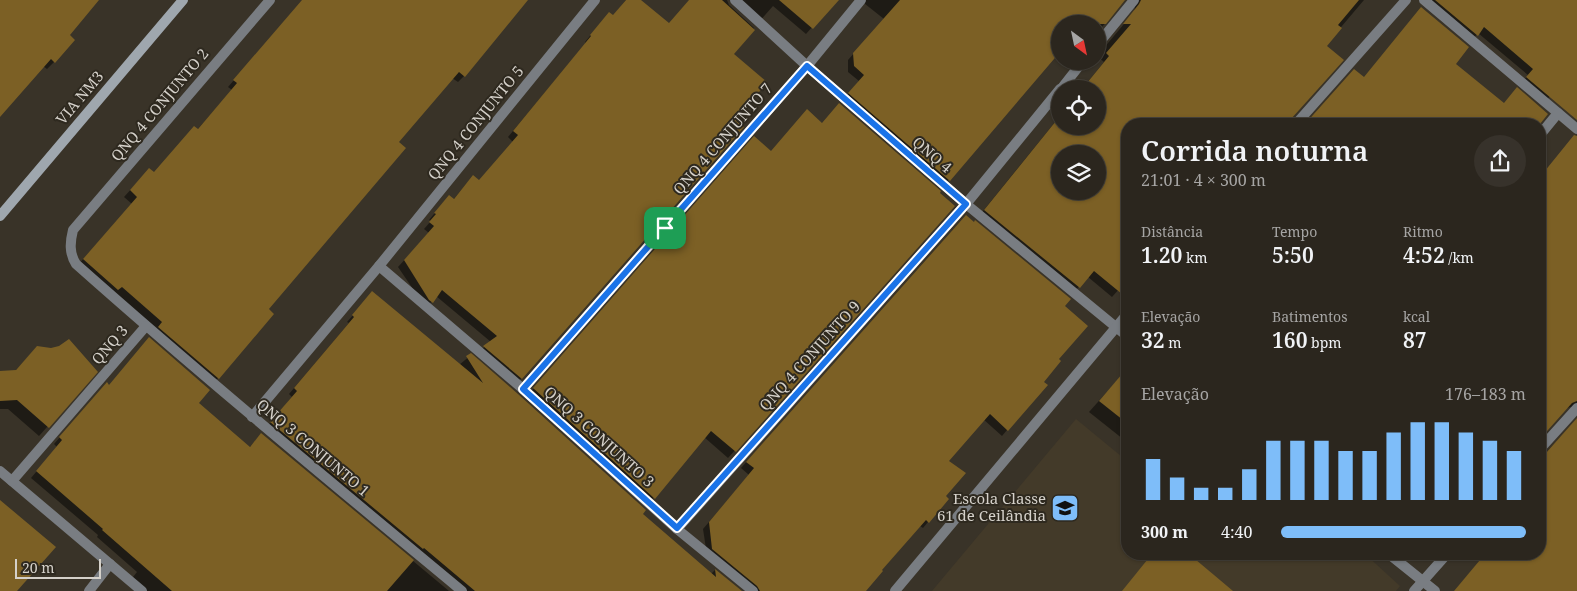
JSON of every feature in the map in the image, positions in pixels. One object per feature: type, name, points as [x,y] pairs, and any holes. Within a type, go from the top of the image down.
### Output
[{"type":"main road","name":"VIA NM3","points":[[0,216],[4,205],[182,0]]},
{"type":"street","name":"QNQ 4 CONJUNTO 2","points":[[73,230],[270,0]]},
{"type":"street","name":"QNQ 4 CONJUNTO 5","points":[[380,266],[596,0]]},
{"type":"street","name":"QNQ 4","points":[[735,0],[807,66],[966,204],[1121,331]]},
{"type":"street","name":"QNQ 4 CONJUNTO 7","points":[[523,389],[807,66],[861,0]]},
{"type":"street","points":[[1106,34],[1134,0]]},
{"type":"street","points":[[1301,118],[1406,0]]},
{"type":"street","points":[[1424,0],[1577,129]]},
{"type":"street","name":"QNQ 4 CONJUNTO 9","points":[[1067,80],[1076,70]]},
{"type":"street","name":"QNQ 4 CONJUNTO 9","points":[[677,528],[966,204],[1051,100]]},
{"type":"street","points":[[1546,128],[1558,113]]},
{"type":"street","name":"QNQ 3","points":[[12,481],[146,326],[76,264],[71,257],[73,230]]},
{"type":"street","name":"QNQ 3 CONJUNTO 3","points":[[380,266],[523,389],[677,528],[753,591]]},
{"type":"street","points":[[252,417],[380,266]]},
{"type":"street","points":[[894,591],[1121,320]]},
{"type":"street","name":"QNQ 3 CONJUNTO 1","points":[[146,326],[252,417],[462,591]]},
{"type":"street","points":[[1546,442],[1577,408]]},
{"type":"street","points":[[0,471],[142,591]]},
{"type":"street","points":[[1397,560],[1434,591]]},
{"type":"street","points":[[1414,591],[1442,560]]},
{"type":"street","points":[[89,591],[110,564]]},
{"type":"shaded area","name":"Escola Classe 61 de Ceilândia","points":[[1076,419],[1121,456],[1121,560],[1372,560],[1400,586],[1396,591],[932,591]]},
{"type":"building","points":[[0,0],[99,0],[70,35],[75,40],[55,63],[51,59],[0,117]]},
{"type":"building","points":[[302,0],[528,0],[465,77],[459,72],[399,142],[406,148],[269,309],[274,314],[219,379],[158,327],[162,322],[122,287],[118,290],[83,259],[137,197],[130,190],[149,168],[154,172],[194,126],[198,129],[237,83],[233,80]]},
{"type":"building","points":[[626,0],[641,0],[669,23],[689,0],[722,0],[755,30],[734,54],[767,82],[736,121],[744,127],[522,379],[483,346],[497,336],[442,290],[433,303],[429,300],[404,260],[434,226],[429,222],[449,195],[454,199],[473,175],[479,180],[518,135],[513,131],[590,35],[609,12],[613,15]]},
{"type":"building","points":[[779,0],[839,0],[813,29]]},
{"type":"building","points":[[900,0],[1125,0],[1106,24],[1106,15],[1051,15],[1051,63],[950,181],[848,93],[864,75],[854,66],[853,53]]},
{"type":"building","points":[[1141,0],[1359,0],[1338,25],[1342,28],[1327,46],[1344,60],[1292,118],[1121,118],[1121,293],[1094,271],[1080,288],[984,210],[1051,127],[1051,135],[1106,135],[1106,80],[1089,80],[1098,70],[1106,70],[1106,60],[1109,56],[1106,53],[1131,24],[1123,24]]},
{"type":"building","points":[[1435,0],[1577,0],[1577,120],[1526,77],[1533,69],[1484,27],[1478,36]]},
{"type":"building","points":[[1421,7],[1469,47],[1456,64],[1504,103],[1517,87],[1548,114],[1545,118],[1310,118],[1354,69],[1364,77]]},
{"type":"building","points":[[839,103],[941,191],[940,193],[955,206],[736,452],[711,431],[655,499],[533,388],[754,136],[771,151],[807,109],[822,123]]},
{"type":"building","points":[[1574,135],[1577,136],[1577,401],[1572,403],[1546,432],[1546,170]]},
{"type":"building","points":[[966,215],[974,222],[975,220],[1071,299],[1065,306],[1088,326],[1059,359],[1061,361],[1044,382],[1048,385],[1008,431],[990,414],[949,461],[966,473],[946,496],[949,499],[929,523],[926,520],[866,591],[760,591],[757,586],[712,549],[709,522],[754,468],[746,462]]},
{"type":"building","points":[[372,291],[483,383],[466,356],[471,353],[646,510],[643,514],[716,577],[715,569],[742,591],[475,591],[423,549],[270,422],[297,391],[294,388],[354,317],[352,315]]},
{"type":"building","points":[[149,337],[210,390],[199,403],[250,447],[261,433],[414,560],[387,591],[172,591],[36,471],[62,440],[59,437],[107,382],[109,385]]},
{"type":"building","points":[[69,339],[98,372],[49,428],[17,400],[0,401],[0,371],[16,370],[37,346],[51,348],[59,346]]},
{"type":"building","points":[[1121,375],[1121,418],[1099,401]]},
{"type":"building","points":[[1577,418],[1577,591],[1454,591],[1480,560],[1546,560],[1546,453]]},
{"type":"building","points":[[0,500],[56,547],[17,591],[0,591]]},
{"type":"building","points":[[1147,560],[1196,560],[1233,591],[1122,591]]},
{"type":"place","name":"Escola Classe 61 de Ceilândia","points":[[1065,508]]},
{"type":"route","points":[[807,66],[966,204],[677,528],[523,389],[665,228],[807,66]]}]
